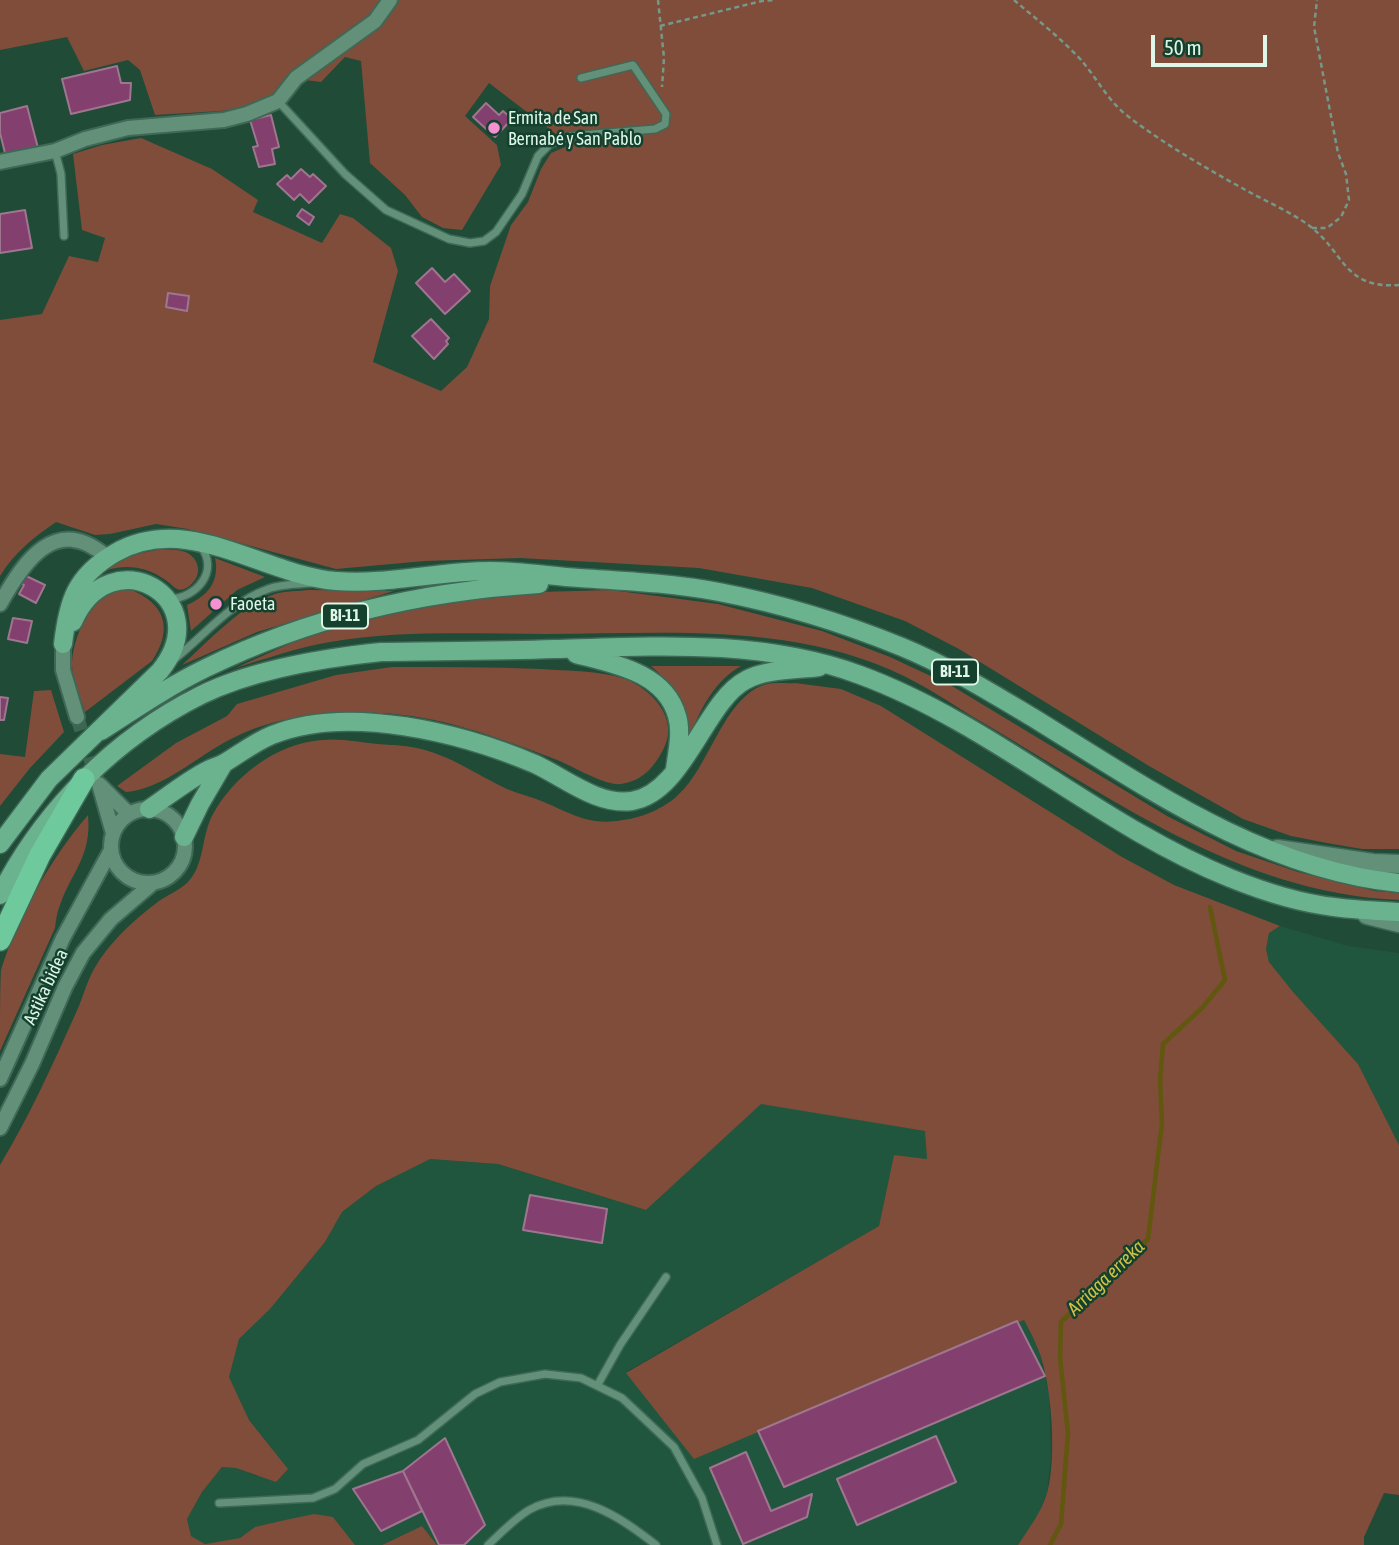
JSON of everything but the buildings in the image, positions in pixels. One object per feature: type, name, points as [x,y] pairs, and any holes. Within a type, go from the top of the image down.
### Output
[{"type":"highway","points":[[0,940],[40,855],[84,779]]},
{"type":"main road","points":[[63,644],[67,609],[78,586],[107,557],[139,542],[161,539],[197,542],[334,581],[490,571],[613,580]]},
{"type":"main road","points":[[63,644],[77,612],[88,596],[106,583],[137,579],[152,585],[168,599],[174,609],[176,643],[171,658],[101,731]]},
{"type":"main road","name":"BI-11","points":[[0,844],[49,779],[101,731],[206,668],[269,641],[376,607],[486,587],[613,580],[717,591],[795,609],[905,648],[988,690],[1177,806],[1222,830],[1336,873],[1399,883]]},
{"type":"main road","name":"BI-11","points":[[0,895],[36,837],[84,779],[132,738],[202,695],[294,664],[382,652],[642,646],[729,649],[801,658],[858,674],[926,704],[1137,831],[1194,862],[1274,892],[1333,907],[1399,912]]},
{"type":"main road","points":[[556,649],[628,668],[652,681],[670,700],[678,717],[675,772]]},
{"type":"main road","points":[[149,809],[206,771],[272,735],[337,722],[392,725],[448,736],[534,764],[597,796],[614,801],[634,801],[649,794],[675,772],[732,690],[747,679],[775,672],[829,665]]},
{"type":"main road","points":[[184,837],[224,763]]},
{"type":"street","points":[[0,162],[55,151],[85,139],[128,128],[224,120],[247,114],[278,101],[296,78],[375,21],[390,0]]},
{"type":"street","points":[[0,604],[33,555],[48,544],[62,539],[77,541],[93,545],[107,557]]},
{"type":"street","points":[[63,644],[64,670],[77,717]]},
{"type":"street","points":[[113,833],[129,814],[149,809],[161,811],[179,825],[184,837],[183,858],[178,868],[170,876],[153,883],[137,881],[119,869],[111,850],[113,833],[99,784],[129,814]]},
{"type":"street","points":[[1265,848],[1399,864]]},
{"type":"street","name":"Astika bidea","points":[[0,1079],[59,947],[111,850]]},
{"type":"street","name":"Astika bidea","points":[[0,1128],[83,953],[111,919],[153,883]]},
{"type":"street","points":[[1333,907],[1399,923]]},
{"type":"lane","points":[[278,101],[345,174],[386,210],[449,240],[470,243],[484,241],[496,232],[522,194],[538,156],[550,144],[570,136],[655,129],[665,124],[666,114],[634,65],[581,78]]},
{"type":"lane","points":[[55,151],[61,174],[64,236]]},
{"type":"lane","points":[[168,599],[186,597],[205,579],[203,549],[197,542]]},
{"type":"lane","points":[[160,671],[221,618],[254,596],[270,588],[334,581]]},
{"type":"lane","points":[[597,1386],[620,1345],[666,1278]]},
{"type":"lane","points":[[219,1503],[313,1498],[335,1489],[363,1464],[418,1440],[475,1394],[500,1382],[545,1374],[581,1378],[622,1398],[674,1447],[702,1498],[717,1545]]},
{"type":"lane","points":[[488,1545],[530,1510],[551,1502],[581,1502],[620,1518],[656,1545]]},
{"type":"path","points":[[658,0],[664,58],[660,104]]},
{"type":"path","points":[[660,26],[726,9],[776,0]]},
{"type":"path","points":[[1014,0],[1081,60],[1124,113],[1167,144],[1321,234],[1360,279],[1374,286],[1399,285]]},
{"type":"path","points":[[1312,228],[1327,228],[1341,217],[1349,200],[1346,174],[1338,153],[1316,40],[1314,27],[1317,0]]},
{"type":"shaded area","points":[[0,0],[1399,0],[1399,849],[1362,849],[1327,843],[1291,836],[1243,819],[1149,766],[959,649],[905,621],[812,588],[699,568],[520,558],[425,561],[336,569],[188,529],[156,524],[95,535],[56,522],[25,546],[0,576],[0,320],[42,314],[69,256],[98,262],[105,238],[82,230],[73,154],[102,145],[141,138],[212,169],[258,200],[253,212],[322,243],[340,214],[353,218],[391,248],[398,271],[373,362],[441,391],[467,367],[489,319],[490,286],[511,225],[528,202],[541,169],[551,153],[570,145],[489,83],[465,116],[497,145],[501,165],[462,230],[443,228],[422,217],[405,195],[370,163],[361,61],[345,57],[321,82],[305,80],[282,84],[271,97],[245,107],[155,115],[140,70],[128,60],[84,71],[67,37],[0,50]]},
{"type":"shaded area","points":[[160,549],[182,551],[194,558],[198,571],[189,586],[182,590],[177,589],[157,575],[137,568],[107,570],[125,558]]},
{"type":"shaded area","points":[[215,558],[265,577],[237,590],[191,631],[187,605],[211,587],[216,574]]},
{"type":"shaded area","points":[[129,589],[158,609],[164,627],[163,638],[152,661],[85,712],[72,671],[77,638],[96,603],[109,593]]},
{"type":"shaded area","points":[[309,590],[394,591],[257,632],[182,665],[250,606],[275,594]]},
{"type":"shaded area","points":[[611,590],[718,604],[822,631],[890,657],[952,686],[1167,816],[1236,851],[1298,872],[1375,891],[1399,893],[1399,900],[1340,893],[1283,879],[1229,860],[1124,807],[904,676],[861,659],[817,647],[773,639],[683,633],[411,634],[318,644],[235,668],[305,637],[425,603],[539,592]]},
{"type":"shaded area","points":[[651,666],[741,666],[731,672],[716,688],[703,707],[689,738],[684,706],[674,689]]},
{"type":"shaded area","points":[[392,667],[541,669],[615,676],[645,690],[660,706],[668,726],[668,737],[660,755],[647,772],[636,780],[614,784],[510,742],[467,728],[401,715],[321,714],[283,720],[247,732],[229,740],[166,779],[139,790],[126,792],[117,786],[176,743],[227,716],[237,704],[336,675]]},
{"type":"shaded area","points":[[795,683],[841,689],[881,706],[1122,857],[1174,885],[1280,926],[1269,933],[1266,949],[1269,962],[1358,1064],[1399,1145],[1399,1495],[1384,1493],[1364,1537],[1364,1545],[1018,1545],[1047,1493],[1052,1461],[1047,1381],[1038,1349],[1024,1320],[694,1459],[626,1373],[879,1226],[894,1155],[927,1159],[925,1131],[761,1104],[646,1210],[498,1164],[430,1159],[376,1186],[342,1212],[325,1242],[270,1309],[239,1339],[229,1377],[249,1420],[288,1469],[276,1482],[236,1468],[222,1467],[202,1492],[187,1519],[191,1536],[205,1544],[240,1538],[255,1527],[314,1514],[333,1517],[355,1545],[0,1545],[0,1165],[40,1091],[100,959],[131,924],[159,901],[184,886],[193,876],[212,816],[232,788],[258,764],[289,748],[305,742],[343,740],[407,746],[429,751],[507,789],[573,815],[601,822],[630,819],[660,808],[678,795],[689,783],[728,717],[752,691],[767,684]]},
{"type":"shaded area","points":[[51,690],[64,732],[30,768],[0,806],[0,754],[25,757],[34,691]]},
{"type":"shaded area","points":[[88,815],[84,853],[59,908],[55,928],[0,1051],[1,970],[8,950],[37,888]]},
{"type":"shaded area","points":[[1280,926],[1348,946],[1399,953],[1399,1145],[1358,1064],[1269,962],[1266,949],[1269,933]]},
{"type":"shaded area","points":[[761,1103],[926,1131],[927,1159],[894,1155],[879,1226],[626,1372],[1024,1320],[1039,1351],[1049,1394],[1051,1458],[1047,1492],[1038,1516],[1018,1545],[437,1545],[422,1526],[382,1545],[355,1545],[333,1517],[255,1527],[240,1538],[205,1544],[191,1536],[187,1519],[202,1492],[222,1467],[236,1468],[256,1476],[274,1451],[249,1420],[229,1377],[239,1339],[270,1309],[325,1242],[342,1212],[376,1186],[429,1159],[497,1164],[646,1210]]},
{"type":"shaded area","points":[[422,1526],[437,1545],[382,1545]]},
{"type":"waterway","name":"Arriaga erreka","points":[[1050,1545],[1061,1524],[1068,1433],[1060,1358],[1061,1322],[1148,1239],[1162,1123],[1160,1081],[1163,1044],[1202,1008],[1225,980],[1210,907]]},
{"type":"tunnel","points":[[77,717],[96,776]]},
{"type":"place","name":"Ermita de San Bernabé y San Pablo","points":[[494,128]]},
{"type":"place","name":"Faoeta","points":[[216,604]]}]
